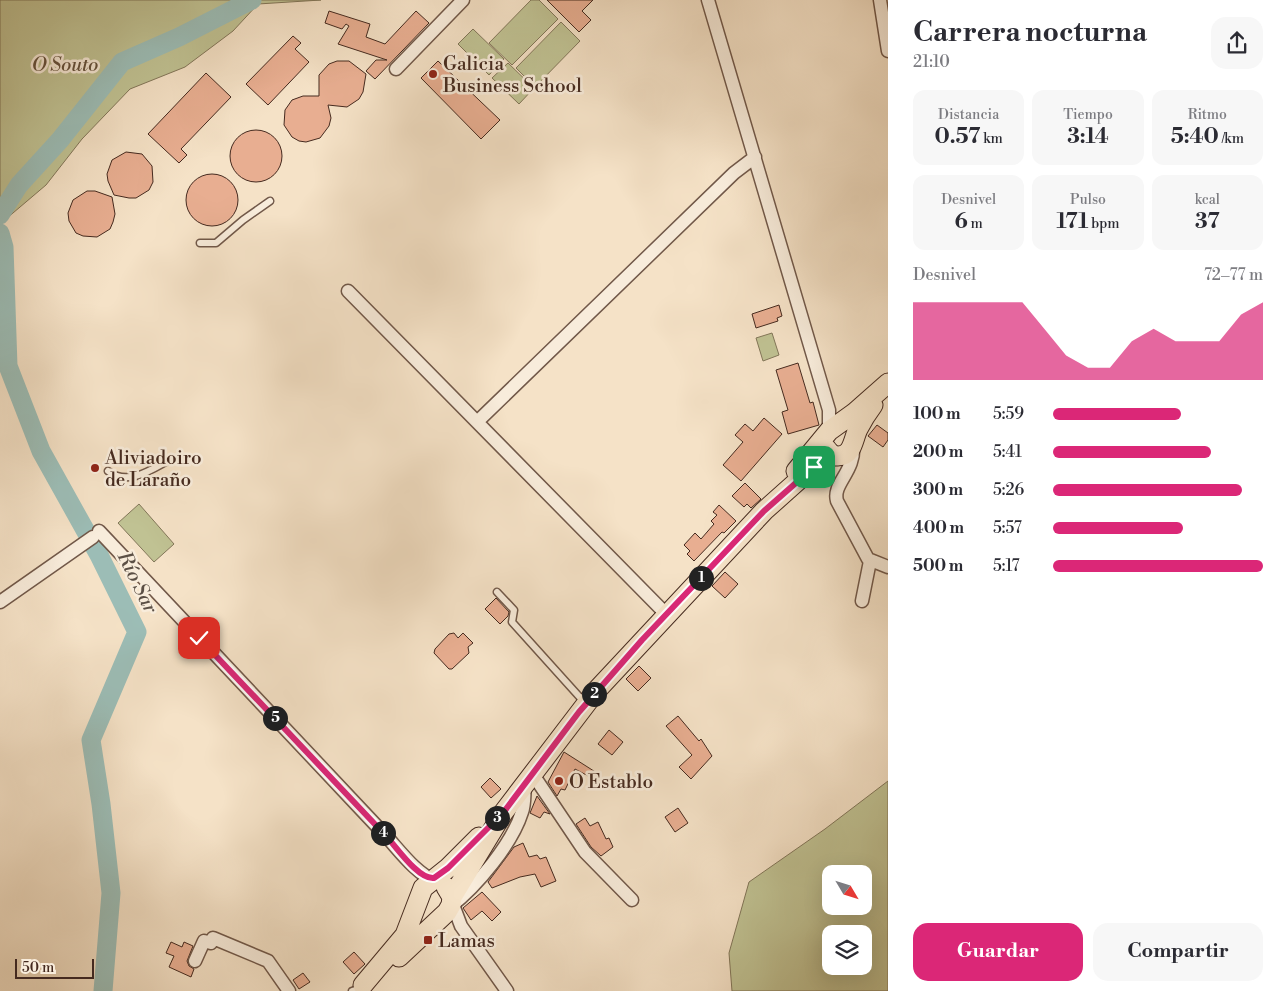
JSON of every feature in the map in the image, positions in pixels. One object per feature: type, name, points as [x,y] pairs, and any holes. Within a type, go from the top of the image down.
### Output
[{"type":"main road","points":[[764,511],[786,482],[838,430],[865,417],[888,383]]},
{"type":"main road","points":[[357,989],[386,969],[439,901],[528,778],[586,704],[666,614],[764,511],[811,469],[836,455],[825,447],[838,430]]},
{"type":"main road","points":[[357,989],[405,935],[415,914],[439,901],[503,813]]},
{"type":"street","points":[[396,69],[463,0]]},
{"type":"street","points":[[708,0],[838,430],[852,462],[836,494],[837,501],[865,556],[870,561],[888,567]]},
{"type":"street","points":[[880,0],[888,51]]},
{"type":"street","points":[[477,422],[734,173],[755,156]]},
{"type":"street","points":[[348,291],[666,614]]},
{"type":"street","points":[[836,455],[841,466],[840,484]]},
{"type":"street","points":[[0,602],[82,546],[96,534],[387,837],[461,926],[507,991]]},
{"type":"street","points":[[862,601],[870,561]]},
{"type":"street","points":[[439,901],[483,875],[509,838],[522,814],[528,778]]},
{"type":"street","points":[[528,778],[585,852],[632,900]]},
{"type":"street","points":[[413,866],[439,901]]},
{"type":"street","points":[[195,961],[204,941],[211,943],[213,938],[268,960],[289,991]]},
{"type":"lane","points":[[200,243],[216,243],[243,220],[270,201]]},
{"type":"lane","points":[[108,471],[116,476],[131,478],[171,460]]},
{"type":"lane","points":[[497,592],[514,610],[512,622],[586,704]]},
{"type":"green space","name":"O Souto","points":[[0,0],[321,0],[258,4],[233,31],[185,67],[130,89],[82,139],[46,185],[0,224]]},
{"type":"green space","points":[[531,0],[539,0],[558,19],[512,65],[489,43]]},
{"type":"green space","points":[[561,22],[580,41],[535,87],[516,68]]},
{"type":"green space","points":[[473,29],[504,59],[489,75],[458,44]]},
{"type":"green space","points":[[508,63],[534,88],[519,104],[492,78]]},
{"type":"green space","points":[[772,333],[779,355],[763,361],[756,338]]},
{"type":"green space","points":[[139,504],[174,544],[154,562],[118,523]]},
{"type":"green space","points":[[888,781],[888,991],[732,991],[729,953],[749,882],[825,829]]},
{"type":"building","points":[[547,0],[593,0],[582,11],[591,20],[579,32]]},
{"type":"building","points":[[329,11],[370,24],[366,37],[385,44],[416,11],[429,23],[375,79],[366,71],[376,60],[387,60],[338,44],[349,26],[346,24],[342,29],[325,23]]},
{"type":"building","points":[[293,36],[301,43],[295,49],[309,62],[268,105],[246,84]]},
{"type":"building","points":[[337,61],[349,61],[366,74],[363,92],[359,99],[347,107],[328,105],[331,118],[329,126],[320,138],[306,142],[299,141],[292,137],[284,125],[285,110],[292,100],[303,96],[319,96],[319,75],[329,64]]},
{"type":"building","points":[[438,61],[500,120],[481,139],[421,78]]},
{"type":"building","points":[[206,73],[231,97],[181,149],[187,155],[179,163],[148,134]]},
{"type":"building","points":[[256,130],[266,132],[274,138],[280,146],[282,156],[280,166],[274,174],[266,180],[256,182],[246,180],[238,174],[232,166],[230,156],[232,146],[238,138],[246,132]]},
{"type":"building","points":[[126,152],[142,154],[152,166],[153,182],[149,190],[136,198],[114,195],[108,181],[107,174],[112,160]]},
{"type":"building","points":[[212,174],[222,176],[230,182],[236,190],[238,200],[236,210],[230,218],[222,224],[212,226],[202,224],[194,218],[188,210],[186,200],[188,190],[194,182],[202,176]]},
{"type":"building","points":[[87,191],[95,191],[112,197],[115,214],[113,222],[110,229],[97,237],[83,236],[76,233],[69,221],[68,213],[73,200]]},
{"type":"building","points":[[779,305],[782,316],[777,318],[778,321],[756,328],[752,314]]},
{"type":"building","points":[[798,363],[810,403],[813,402],[819,425],[788,434],[782,412],[788,410],[776,370]]},
{"type":"building","points":[[764,418],[782,434],[741,481],[723,465],[743,442],[735,435],[745,424],[753,431]]},
{"type":"building","points":[[877,425],[888,433],[888,440],[883,447],[868,436]]},
{"type":"building","points":[[745,483],[761,499],[751,508],[747,504],[744,507],[732,496]]},
{"type":"building","points":[[719,505],[736,521],[724,533],[722,532],[694,561],[687,554],[690,551],[684,545],[695,533],[701,539],[714,524],[711,521],[717,515],[713,512]]},
{"type":"building","points":[[725,572],[738,584],[725,598],[712,586]]},
{"type":"building","points":[[496,598],[509,612],[508,616],[500,624],[485,609]]},
{"type":"building","points":[[454,633],[458,638],[463,633],[473,643],[468,647],[469,653],[452,669],[449,669],[434,653],[435,649],[449,634]]},
{"type":"building","points":[[639,666],[651,678],[638,691],[626,679]]},
{"type":"building","points":[[678,716],[699,741],[701,739],[712,756],[691,779],[679,767],[692,755],[666,726]]},
{"type":"building","points":[[609,730],[623,742],[612,755],[598,744]]},
{"type":"building","name":"O Establo","points":[[564,752],[597,773],[594,779],[575,769],[565,790],[561,789],[557,796],[548,782]]},
{"type":"building","points":[[490,778],[501,789],[491,798],[481,787]]},
{"type":"building","points":[[537,796],[550,814],[544,812],[540,818],[530,813]]},
{"type":"building","points":[[678,808],[688,823],[675,832],[665,817]]},
{"type":"building","points":[[585,818],[590,826],[598,822],[606,839],[609,838],[613,847],[601,856],[591,847],[576,824]]},
{"type":"building","points":[[523,843],[529,857],[537,855],[540,859],[546,857],[556,881],[541,887],[535,874],[520,877],[492,888],[488,882],[514,847]]},
{"type":"building","points":[[482,892],[501,912],[492,921],[482,911],[471,920],[463,908]]},
{"type":"building","points":[[171,942],[182,947],[184,942],[193,946],[187,961],[189,966],[194,969],[191,977],[169,967],[174,956],[166,953]]},
{"type":"building","points":[[354,952],[365,964],[354,974],[343,962]]},
{"type":"building","points":[[303,973],[310,982],[299,989],[293,980]]},
{"type":"waterway","name":"Río Sar","points":[[0,215],[19,185],[60,140],[122,62],[179,37],[252,0]]},
{"type":"waterway","name":"Río Sar","points":[[0,233],[4,247],[8,366],[41,451],[99,555],[137,632],[91,740],[101,804],[111,893],[103,991]]},
{"type":"place","name":"Galicia Business School","points":[[433,74]]},
{"type":"place","name":"Aliviadoiro de Laraño","points":[[95,468]]},
{"type":"place","name":"O Establo","points":[[559,781]]},
{"type":"place","name":"Lamas","points":[[428,940]]},
{"type":"route","points":[[199,638],[413,866],[426,878],[434,878],[448,868],[503,813],[579,712],[666,614],[764,511],[814,467]]}]
